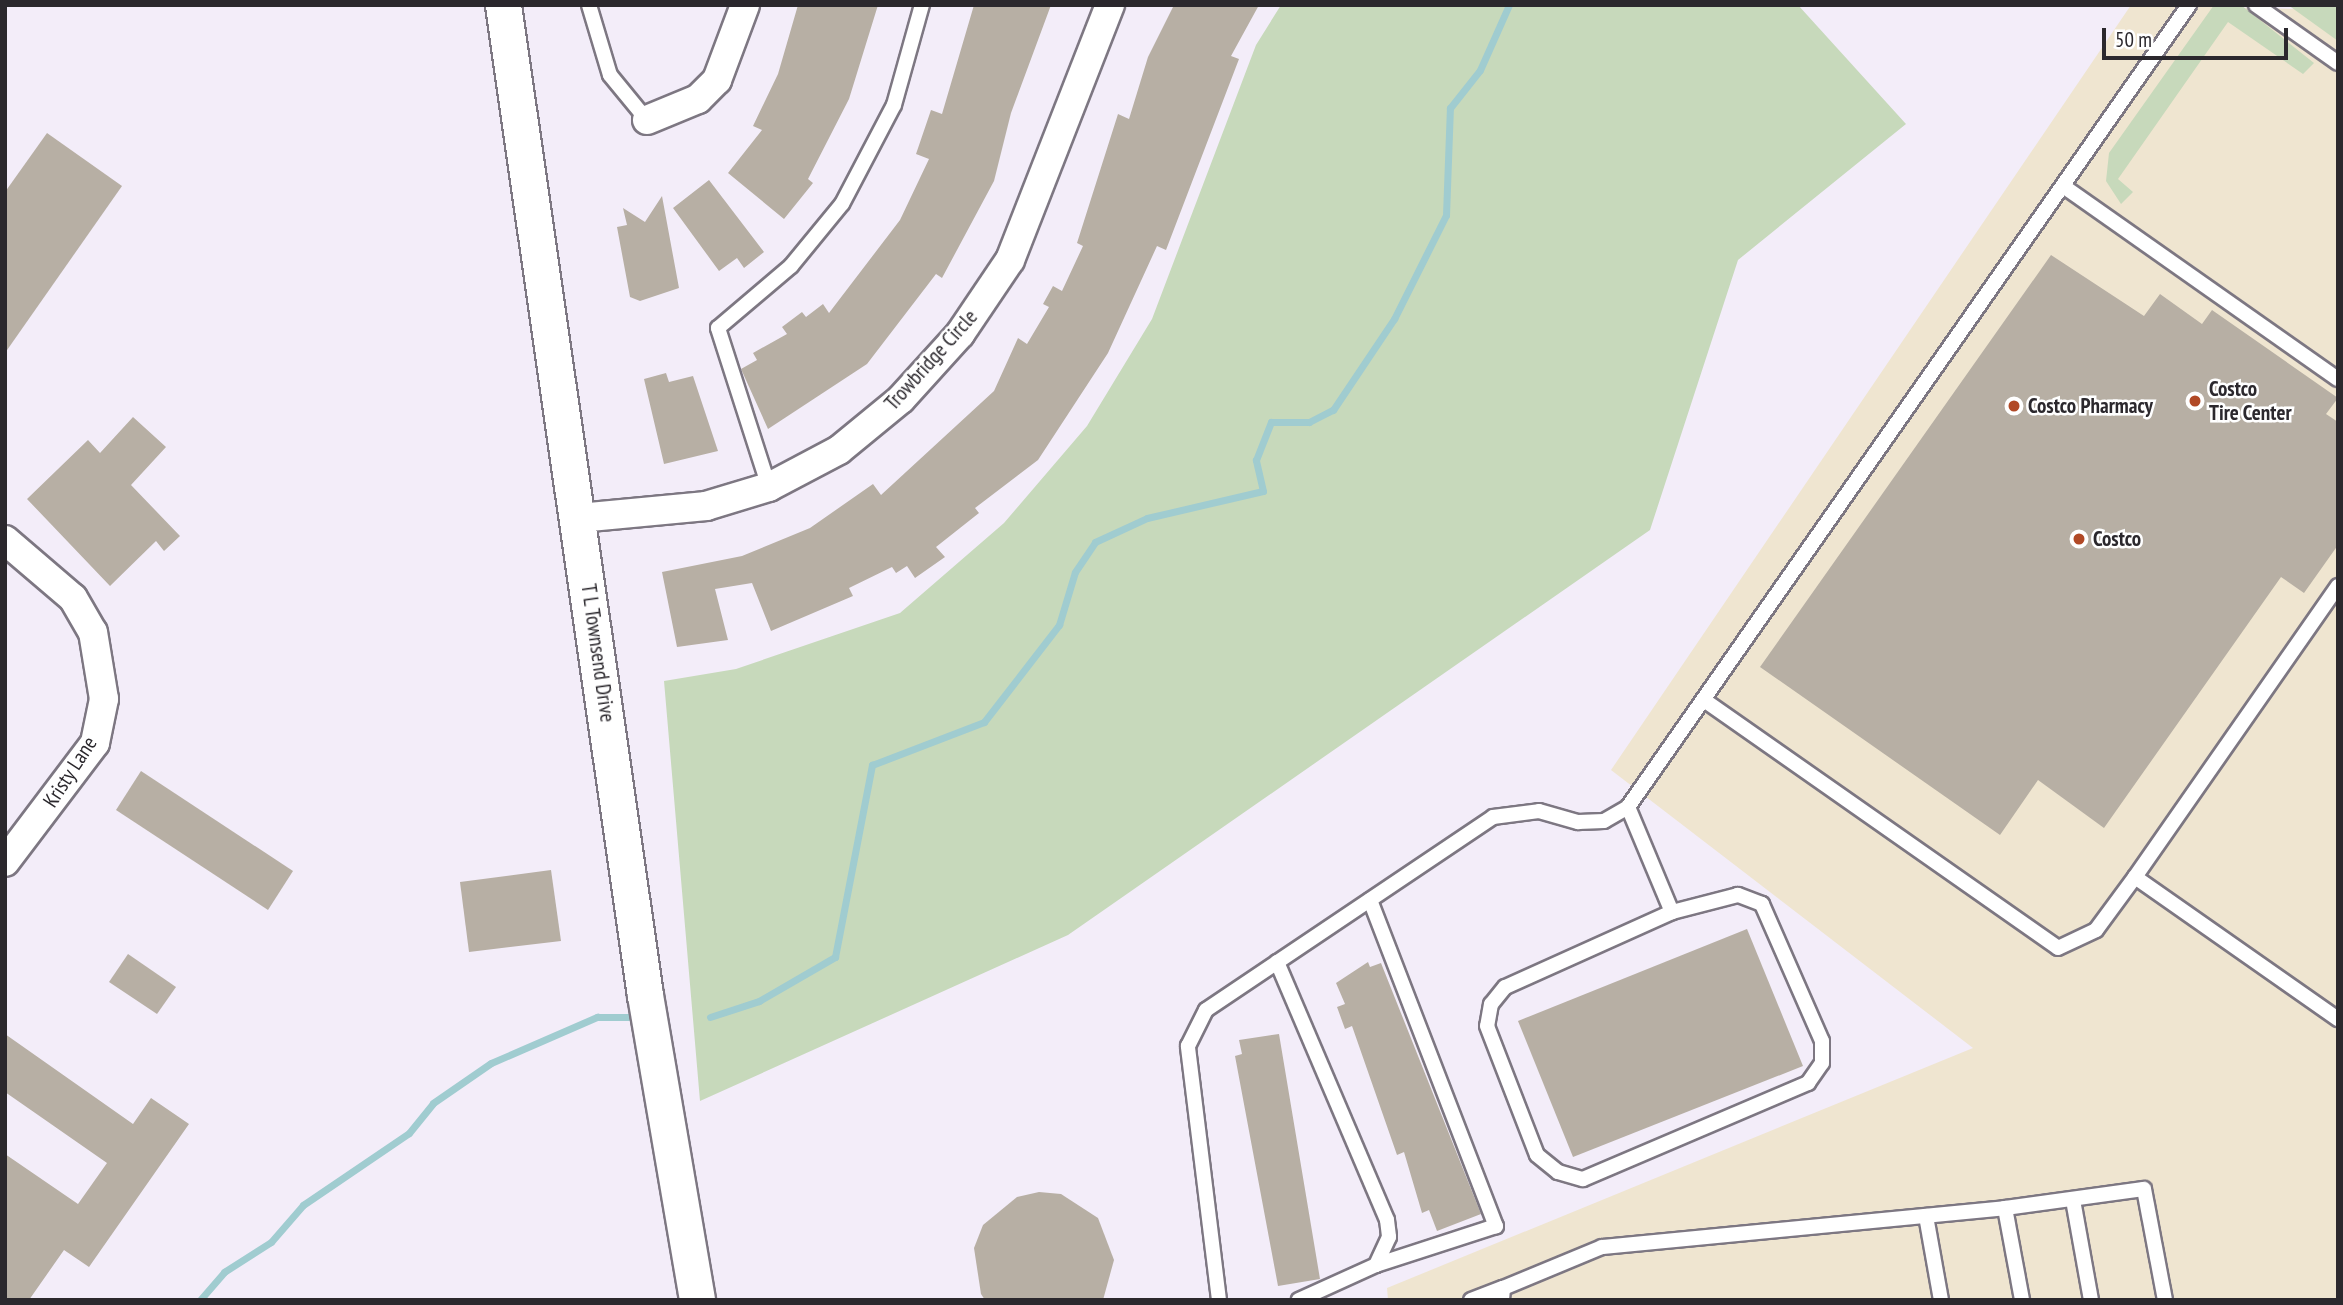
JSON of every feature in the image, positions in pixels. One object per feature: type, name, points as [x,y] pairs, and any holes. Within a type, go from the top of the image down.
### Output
[{"type":"street","name":"T L Townsend Drive","points":[[503,5],[579,518],[645,995],[696,1300]]},
{"type":"street","points":[[647,120],[698,99],[717,80],[745,5]]},
{"type":"street","name":"Trowbridge Circle","points":[[579,518],[706,506],[769,487],[839,450],[901,399],[960,334],[1010,260],[1110,5]]},
{"type":"street","name":"Kristy Lane","points":[[5,540],[80,610],[93,632],[104,699],[95,743],[5,862]]},
{"type":"lane","points":[[589,5],[610,75],[647,120]]},
{"type":"lane","points":[[769,487],[718,328],[791,266],[842,204],[894,105],[922,5]]},
{"type":"lane","points":[[1219,1300],[1188,1046],[1206,1010],[1493,817],[1539,811],[1578,822],[1604,821],[1628,807],[2066,188],[2189,5]]},
{"type":"lane","points":[[2256,5],[2338,62]]},
{"type":"lane","points":[[2066,188],[2338,379]]},
{"type":"lane","points":[[1704,700],[2058,948],[2096,930],[2338,586]]},
{"type":"lane","points":[[1628,807],[1672,912]]},
{"type":"lane","points":[[2135,877],[2338,1019]]},
{"type":"lane","points":[[1738,895],[1762,904],[1822,1041],[1822,1063],[1808,1083],[1583,1179],[1558,1172],[1537,1155],[1488,1026],[1491,1004],[1505,988],[1672,912],[1738,895]]},
{"type":"lane","points":[[1299,1300],[1376,1265],[1496,1226],[1370,900]]},
{"type":"lane","points":[[1277,962],[1387,1220],[1389,1237],[1376,1265]]},
{"type":"lane","points":[[1471,1300],[1503,1294],[1602,1247],[2005,1208],[2144,1189],[2165,1300]]},
{"type":"lane","points":[[2073,1200],[2091,1300]]},
{"type":"lane","points":[[2005,1208],[2022,1300]]},
{"type":"lane","points":[[1926,1216],[1941,1300]]},
{"type":"shaded area","points":[[2131,5],[2338,10],[2338,1300],[1388,1300],[1387,1288],[1973,1048],[1611,770]]},
{"type":"green space","points":[[1281,5],[1798,5],[1906,124],[1738,260],[1650,530],[1068,935],[700,1101],[664,681],[736,669],[900,613],[1004,523],[1087,426],[1152,319],[1256,45]]},
{"type":"green space","points":[[2214,5],[2241,5],[2314,63],[2303,74],[2228,22],[2118,179],[2133,192],[2121,204],[2106,181],[2109,153]]},
{"type":"green space","points":[[2288,5],[2338,5],[2338,41]]},
{"type":"building","points":[[798,5],[878,5],[849,99],[808,179],[813,183],[784,219],[728,173],[762,130],[753,126],[778,74]]},
{"type":"building","points":[[974,5],[1051,5],[1011,113],[994,181],[942,278],[936,274],[867,364],[768,429],[741,369],[757,360],[753,353],[787,334],[782,327],[802,312],[806,317],[823,304],[829,313],[900,220],[929,159],[916,154],[931,110],[942,114]]},
{"type":"building","points":[[1174,5],[1259,5],[1231,56],[1239,59],[1166,250],[1157,246],[1108,353],[1038,460],[975,508],[979,513],[936,547],[945,557],[915,578],[907,566],[896,573],[892,567],[849,588],[853,596],[771,631],[752,583],[715,589],[728,640],[677,647],[662,572],[742,556],[810,528],[873,484],[881,495],[994,391],[1018,338],[1027,344],[1049,307],[1043,304],[1053,286],[1062,291],[1083,246],[1077,243],[1118,114],[1129,119],[1148,57]]},
{"type":"building","points":[[47,133],[122,186],[5,353],[5,192]]},
{"type":"building","points":[[709,180],[764,252],[744,268],[737,258],[719,271],[673,208]]},
{"type":"building","points":[[662,196],[679,288],[640,301],[630,297],[617,227],[627,225],[623,208],[645,222]]},
{"type":"building","name":"Costco","points":[[2051,255],[2144,316],[2160,294],[2202,324],[2212,310],[2338,398],[2326,414],[2338,422],[2338,545],[2304,593],[2281,577],[2104,828],[2038,780],[2000,835],[1760,667]]},
{"type":"building","points":[[666,373],[669,382],[693,376],[718,451],[664,464],[644,379]]},
{"type":"building","points":[[133,417],[166,447],[131,485],[180,536],[164,551],[156,541],[110,586],[27,499],[88,440],[100,453]]},
{"type":"building","points":[[141,771],[293,871],[268,910],[116,810]]},
{"type":"building","points":[[551,870],[561,941],[469,952],[460,882]]},
{"type":"building","points":[[1747,929],[1803,1066],[1573,1157],[1518,1021]]},
{"type":"building","points":[[128,954],[176,987],[157,1014],[109,982]]},
{"type":"building","points":[[1368,962],[1370,967],[1381,963],[1481,1214],[1437,1231],[1429,1210],[1422,1213],[1404,1152],[1397,1155],[1352,1026],[1345,1029],[1337,1007],[1345,1004],[1336,983]]},
{"type":"building","points":[[5,1034],[133,1124],[151,1098],[189,1124],[89,1267],[64,1250],[29,1300],[5,1300],[5,1154],[78,1204],[107,1163],[5,1092]]},
{"type":"building","points":[[1279,1034],[1320,1279],[1278,1286],[1235,1056],[1242,1054],[1239,1040]]},
{"type":"building","points":[[1039,1192],[1061,1194],[1098,1218],[1114,1260],[1103,1300],[985,1300],[981,1294],[974,1248],[983,1225],[1017,1197]]},
{"type":"waterway","points":[[710,1017],[759,1001],[835,957],[872,765],[984,722],[1059,625],[1075,572],[1095,542],[1147,518],[1263,491],[1256,460],[1271,422],[1309,422],[1333,410],[1394,319],[1446,215],[1450,108],[1480,70],[1509,5]]},
{"type":"waterway","points":[[200,1300],[224,1272],[271,1242],[303,1205],[409,1133],[433,1103],[491,1063],[597,1017],[628,1017]]},
{"type":"place","name":"Costco Tire Center","points":[[2195,401]]},
{"type":"place","name":"Costco Pharmacy","points":[[2014,406]]},
{"type":"place","name":"Costco","points":[[2079,539]]}]
